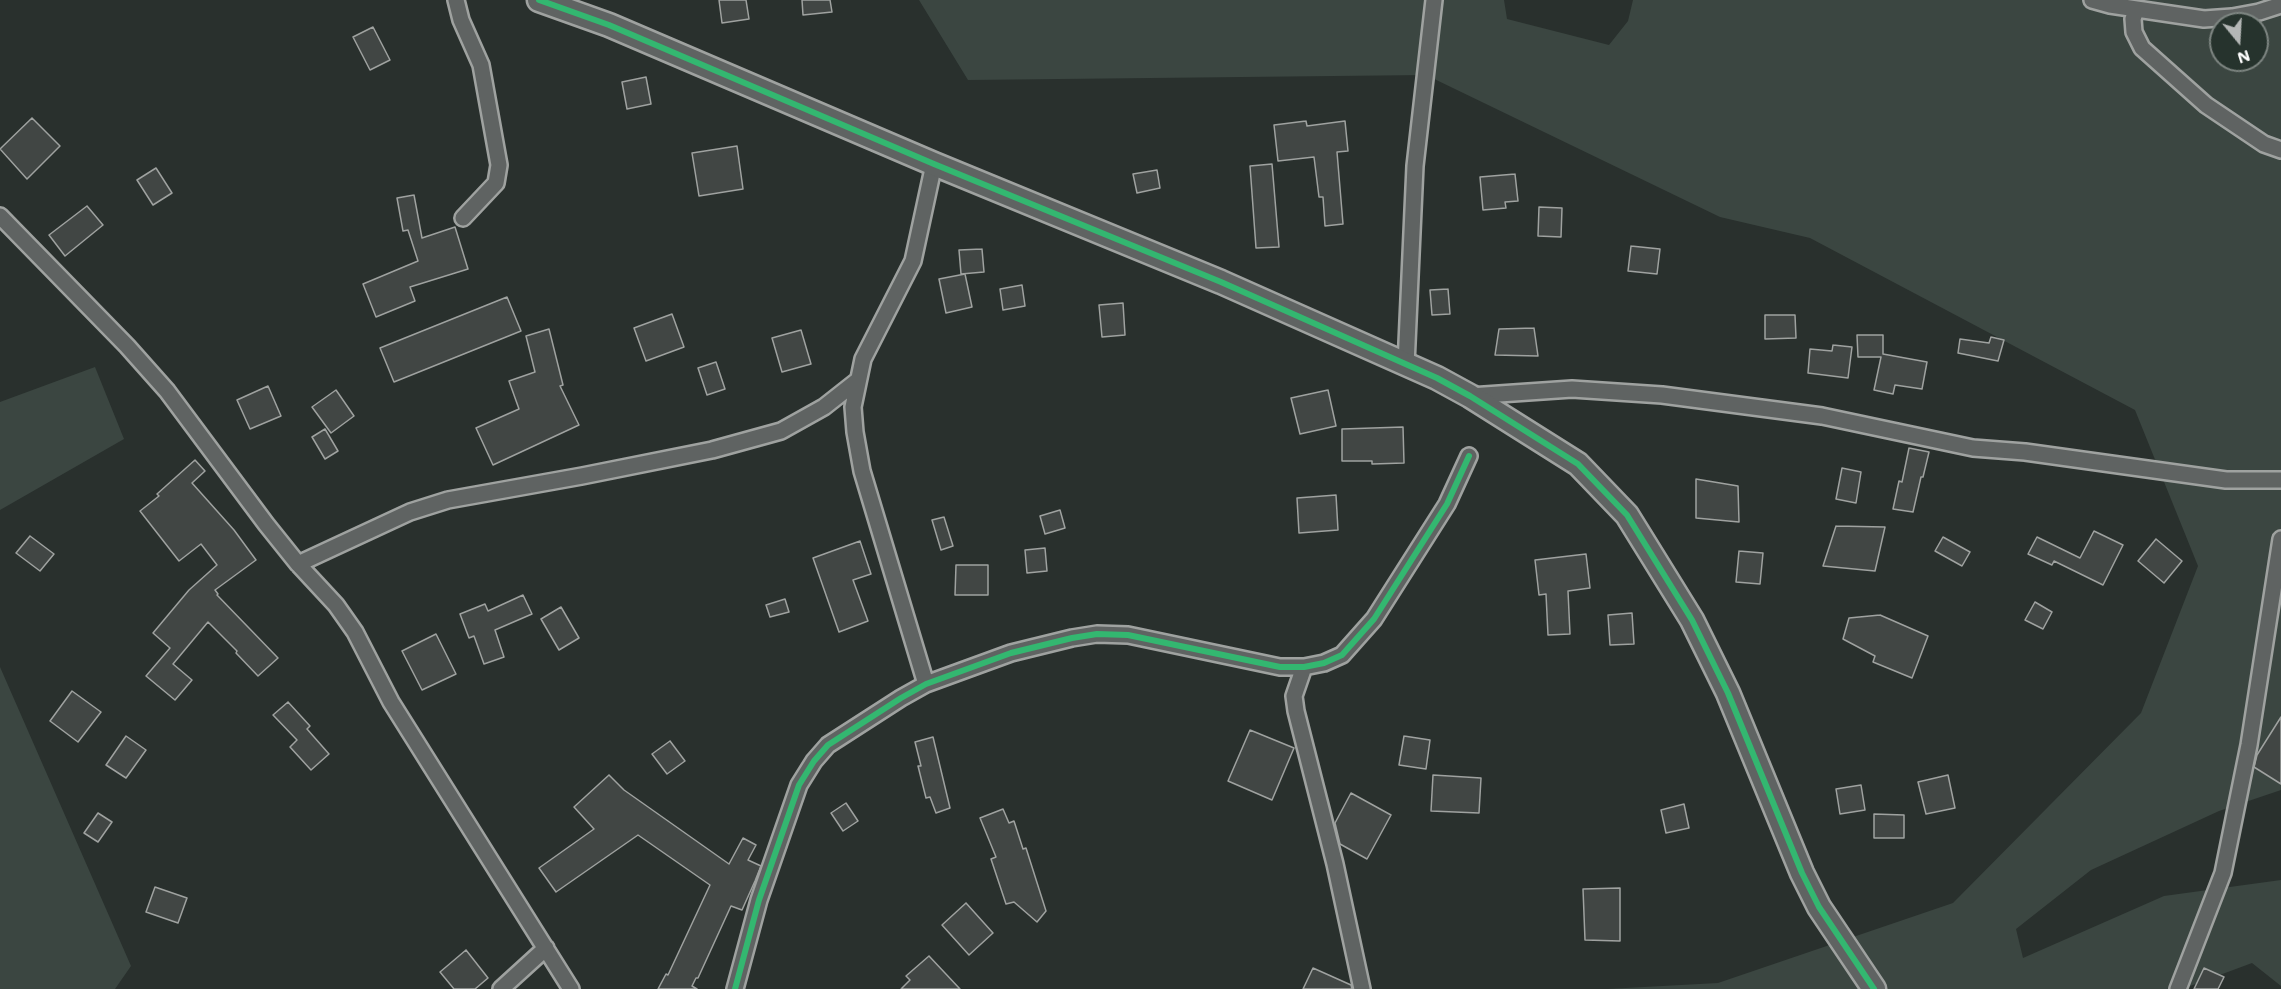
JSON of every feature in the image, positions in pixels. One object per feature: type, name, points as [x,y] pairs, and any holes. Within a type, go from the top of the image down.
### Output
[{"type":"street","points":[[456,0],[461,20],[481,64],[499,165],[496,183],[463,218]]},
{"type":"street","points":[[539,0],[609,25],[934,164],[1221,282],[1470,396],[1578,464],[1626,515],[1692,620],[1712,657],[1794,854],[1819,907],[1874,989]]},
{"type":"street","points":[[1406,365],[1415,166],[1434,0]]},
{"type":"street","points":[[2092,0],[2204,19],[2259,12],[2281,5]]},
{"type":"street","points":[[2136,9],[2133,19],[2134,32],[2142,48],[2206,105],[2264,144],[2281,150]]},
{"type":"street","points":[[926,684],[862,471],[853,407],[863,359],[913,261],[934,164]]},
{"type":"street","points":[[0,216],[127,346],[167,391],[298,564],[336,605],[355,632],[391,702],[571,989]]},
{"type":"street","points":[[298,564],[410,512],[448,500],[712,450],[781,431],[824,407],[857,381]]},
{"type":"street","points":[[1470,396],[1572,389],[1740,403],[1822,416],[1973,448],[2226,480],[2281,480]]},
{"type":"street","points":[[735,989],[759,900],[799,785],[828,745],[926,684],[1011,653],[1061,640],[1097,634],[1128,635],[1281,667],[1304,667],[1324,663],[1342,655],[1374,619],[1447,504],[1468,456]]},
{"type":"street","points":[[2178,989],[2223,873],[2249,745],[2281,539]]},
{"type":"street","points":[[1304,667],[1294,696],[1296,711],[1335,864],[1362,989]]},
{"type":"street","points":[[501,989],[546,948]]},
{"type":"shaded area","points":[[919,0],[1504,0],[1507,19],[1609,45],[1628,21],[1633,0],[2281,0],[2281,790],[2219,811],[2091,870],[2016,929],[2023,958],[2164,896],[2281,880],[2281,986],[2252,963],[2182,989],[1607,989],[1718,983],[1953,903],[2141,713],[2198,566],[2135,410],[1810,238],[1720,217],[1426,75],[968,80]]},
{"type":"shaded area","points":[[95,367],[124,439],[0,510],[0,402]]},
{"type":"shaded area","points":[[0,667],[131,966],[115,989],[0,989]]},
{"type":"building","points":[[719,0],[746,0],[749,19],[722,23]]},
{"type":"building","points":[[802,0],[830,0],[832,12],[803,15]]},
{"type":"building","points":[[373,27],[390,60],[370,70],[353,37]]},
{"type":"building","points":[[646,77],[651,104],[627,109],[622,82]]},
{"type":"building","points":[[32,118],[60,146],[27,179],[0,149]]},
{"type":"building","points":[[1306,121],[1307,126],[1345,121],[1348,151],[1337,152],[1343,224],[1325,226],[1323,197],[1319,197],[1314,157],[1278,161],[1274,125]]},
{"type":"building","points":[[737,146],[743,189],[699,196],[692,153]]},
{"type":"building","points":[[1272,164],[1279,247],[1256,248],[1250,166]]},
{"type":"building","points":[[156,168],[172,193],[153,205],[137,180]]},
{"type":"building","points":[[1157,170],[1160,188],[1137,193],[1133,174]]},
{"type":"building","points":[[1515,174],[1518,201],[1505,202],[1506,208],[1483,210],[1480,177]]},
{"type":"building","points":[[414,195],[422,238],[455,227],[468,269],[410,287],[415,301],[376,317],[363,284],[418,261],[408,230],[403,231],[397,198]]},
{"type":"building","points":[[87,206],[103,225],[65,256],[49,235]]},
{"type":"building","points":[[1539,207],[1562,208],[1561,237],[1538,236]]},
{"type":"building","points":[[1631,246],[1660,249],[1657,274],[1628,271]]},
{"type":"building","points":[[982,249],[984,272],[961,274],[959,250]]},
{"type":"building","points":[[965,274],[972,307],[946,313],[939,279]]},
{"type":"building","points":[[1022,285],[1025,306],[1003,310],[1000,289]]},
{"type":"building","points":[[1448,289],[1450,314],[1432,315],[1430,290]]},
{"type":"building","points":[[507,297],[521,331],[394,382],[380,348]]},
{"type":"building","points":[[1123,303],[1125,335],[1102,337],[1099,305]]},
{"type":"building","points":[[672,314],[684,347],[646,361],[634,328]]},
{"type":"building","points":[[1765,315],[1795,315],[1796,338],[1765,339]]},
{"type":"building","points":[[1534,328],[1538,356],[1495,355],[1499,329]]},
{"type":"building","points":[[549,329],[563,385],[560,386],[579,425],[493,465],[476,428],[519,409],[509,381],[535,372],[526,336]]},
{"type":"building","points":[[801,330],[811,364],[782,372],[772,338]]},
{"type":"building","points":[[1857,335],[1883,335],[1883,354],[1927,362],[1922,389],[1895,385],[1893,394],[1874,390],[1881,357],[1858,357]]},
{"type":"building","points":[[1991,337],[2004,340],[1998,361],[1958,353],[1960,339],[1989,343]]},
{"type":"building","points":[[1833,345],[1852,347],[1848,378],[1808,373],[1810,349],[1832,351]]},
{"type":"building","points":[[716,362],[725,389],[707,395],[698,368]]},
{"type":"building","points":[[268,386],[281,416],[250,429],[237,400]]},
{"type":"building","points":[[336,390],[354,416],[331,433],[312,407]]},
{"type":"building","points":[[1328,390],[1336,426],[1300,434],[1291,398]]},
{"type":"building","points":[[1403,427],[1404,463],[1372,464],[1372,461],[1342,461],[1342,429]]},
{"type":"building","points":[[325,429],[338,451],[325,459],[312,437]]},
{"type":"building","points":[[1909,448],[1929,452],[1913,512],[1893,509],[1899,481],[1902,482]]},
{"type":"building","points":[[195,460],[205,471],[192,483],[234,530],[256,560],[215,590],[217,595],[278,658],[258,676],[208,622],[173,664],[192,680],[175,700],[146,676],[170,648],[153,633],[189,590],[217,565],[201,544],[179,561],[140,511],[159,496],[157,494]]},
{"type":"building","points":[[1842,468],[1861,472],[1856,503],[1836,499]]},
{"type":"building","points":[[1696,479],[1738,486],[1739,522],[1696,518]]},
{"type":"building","points":[[1336,495],[1338,530],[1299,533],[1297,498]]},
{"type":"building","points":[[1060,510],[1065,528],[1045,534],[1040,516]]},
{"type":"building","points":[[944,517],[953,546],[941,550],[932,520]]},
{"type":"building","points":[[1836,526],[1885,527],[1875,571],[1823,566]]},
{"type":"building","points":[[2094,531],[2123,545],[2103,585],[2054,561],[2052,565],[2028,554],[2037,537],[2080,558]]},
{"type":"building","points":[[30,536],[54,554],[40,571],[16,553]]},
{"type":"building","points":[[1943,537],[1970,552],[1962,566],[1935,551]]},
{"type":"building","points":[[2156,539],[2182,561],[2164,583],[2138,561]]},
{"type":"building","points":[[860,541],[871,574],[853,580],[868,621],[839,632],[813,558]]},
{"type":"building","points":[[1045,548],[1047,571],[1027,573],[1025,550]]},
{"type":"building","points":[[1739,551],[1763,553],[1760,584],[1736,582]]},
{"type":"building","points":[[1586,554],[1590,588],[1568,591],[1570,634],[1548,635],[1546,594],[1539,595],[1535,560]]},
{"type":"building","points":[[956,565],[988,565],[988,595],[955,595]]},
{"type":"building","points":[[523,595],[532,614],[495,630],[504,657],[484,664],[474,636],[469,638],[460,614],[485,604],[488,611]]},
{"type":"building","points":[[785,599],[789,612],[770,617],[766,605]]},
{"type":"building","points":[[2035,602],[2052,612],[2043,629],[2025,620]]},
{"type":"building","points":[[561,607],[579,638],[559,650],[541,619]]},
{"type":"building","points":[[1632,613],[1634,644],[1610,645],[1608,615]]},
{"type":"building","points":[[1880,615],[1928,636],[1912,678],[1873,662],[1875,656],[1843,639],[1849,618]]},
{"type":"building","points":[[436,634],[456,674],[422,690],[402,651]]},
{"type":"building","points":[[72,691],[101,712],[78,742],[50,721]]},
{"type":"building","points":[[288,702],[310,726],[307,729],[329,754],[311,770],[290,747],[297,740],[273,715]]},
{"type":"building","points":[[2281,717],[2281,784],[2254,767],[2257,755]]},
{"type":"building","points":[[1250,730],[1294,748],[1272,800],[1228,781]]},
{"type":"building","points":[[126,736],[146,750],[126,778],[106,765]]},
{"type":"building","points":[[1404,736],[1430,740],[1426,769],[1399,765]]},
{"type":"building","points":[[933,737],[950,808],[936,813],[930,797],[926,798],[915,742]]},
{"type":"building","points":[[670,741],[685,761],[667,774],[652,754]]},
{"type":"building","points":[[609,775],[624,790],[729,864],[743,838],[756,845],[748,860],[761,866],[755,881],[742,910],[731,906],[698,978],[692,986],[697,989],[658,989],[666,974],[668,975],[710,885],[638,835],[556,892],[539,868],[594,829],[574,807]]},
{"type":"building","points":[[1433,775],[1481,778],[1479,813],[1431,811]]},
{"type":"building","points":[[1948,775],[1955,808],[1926,814],[1918,782]]},
{"type":"building","points":[[1861,785],[1865,810],[1840,814],[1836,789]]},
{"type":"building","points":[[1351,793],[1391,815],[1367,859],[1340,844],[1335,823]]},
{"type":"building","points":[[846,803],[858,821],[843,831],[831,813]]},
{"type":"building","points":[[1684,804],[1689,828],[1666,833],[1661,810]]},
{"type":"building","points":[[1003,809],[1009,823],[1014,821],[1023,849],[1026,848],[1046,911],[1037,922],[1014,902],[1006,904],[991,859],[996,857],[980,818]]},
{"type":"building","points":[[98,813],[112,822],[98,842],[84,833]]},
{"type":"building","points":[[1874,814],[1904,815],[1904,838],[1874,838]]},
{"type":"building","points":[[155,887],[187,898],[178,923],[146,912]]},
{"type":"building","points":[[1620,888],[1620,941],[1585,940],[1583,889]]},
{"type":"building","points":[[966,903],[993,933],[969,955],[942,925]]},
{"type":"building","points":[[466,950],[488,978],[475,989],[454,989],[440,972]]},
{"type":"building","points":[[929,956],[960,989],[901,989],[910,980],[906,976]]},
{"type":"building","points":[[1313,968],[1351,985],[1352,989],[1303,989]]},
{"type":"building","points":[[2204,968],[2224,977],[2218,989],[2194,989]]},
{"type":"cycle path","points":[[539,0],[609,25],[934,164],[1221,282],[1437,378],[1470,396],[1578,464],[1627,515],[1692,620],[1728,693],[1802,873],[1819,907],[1874,989]]},
{"type":"cycle path","points":[[735,989],[759,900],[799,785],[814,761],[828,745],[926,684],[1011,653],[1072,638],[1097,634],[1128,635],[1280,667],[1304,667],[1324,663],[1342,655],[1374,619],[1447,504],[1469,456]]}]
